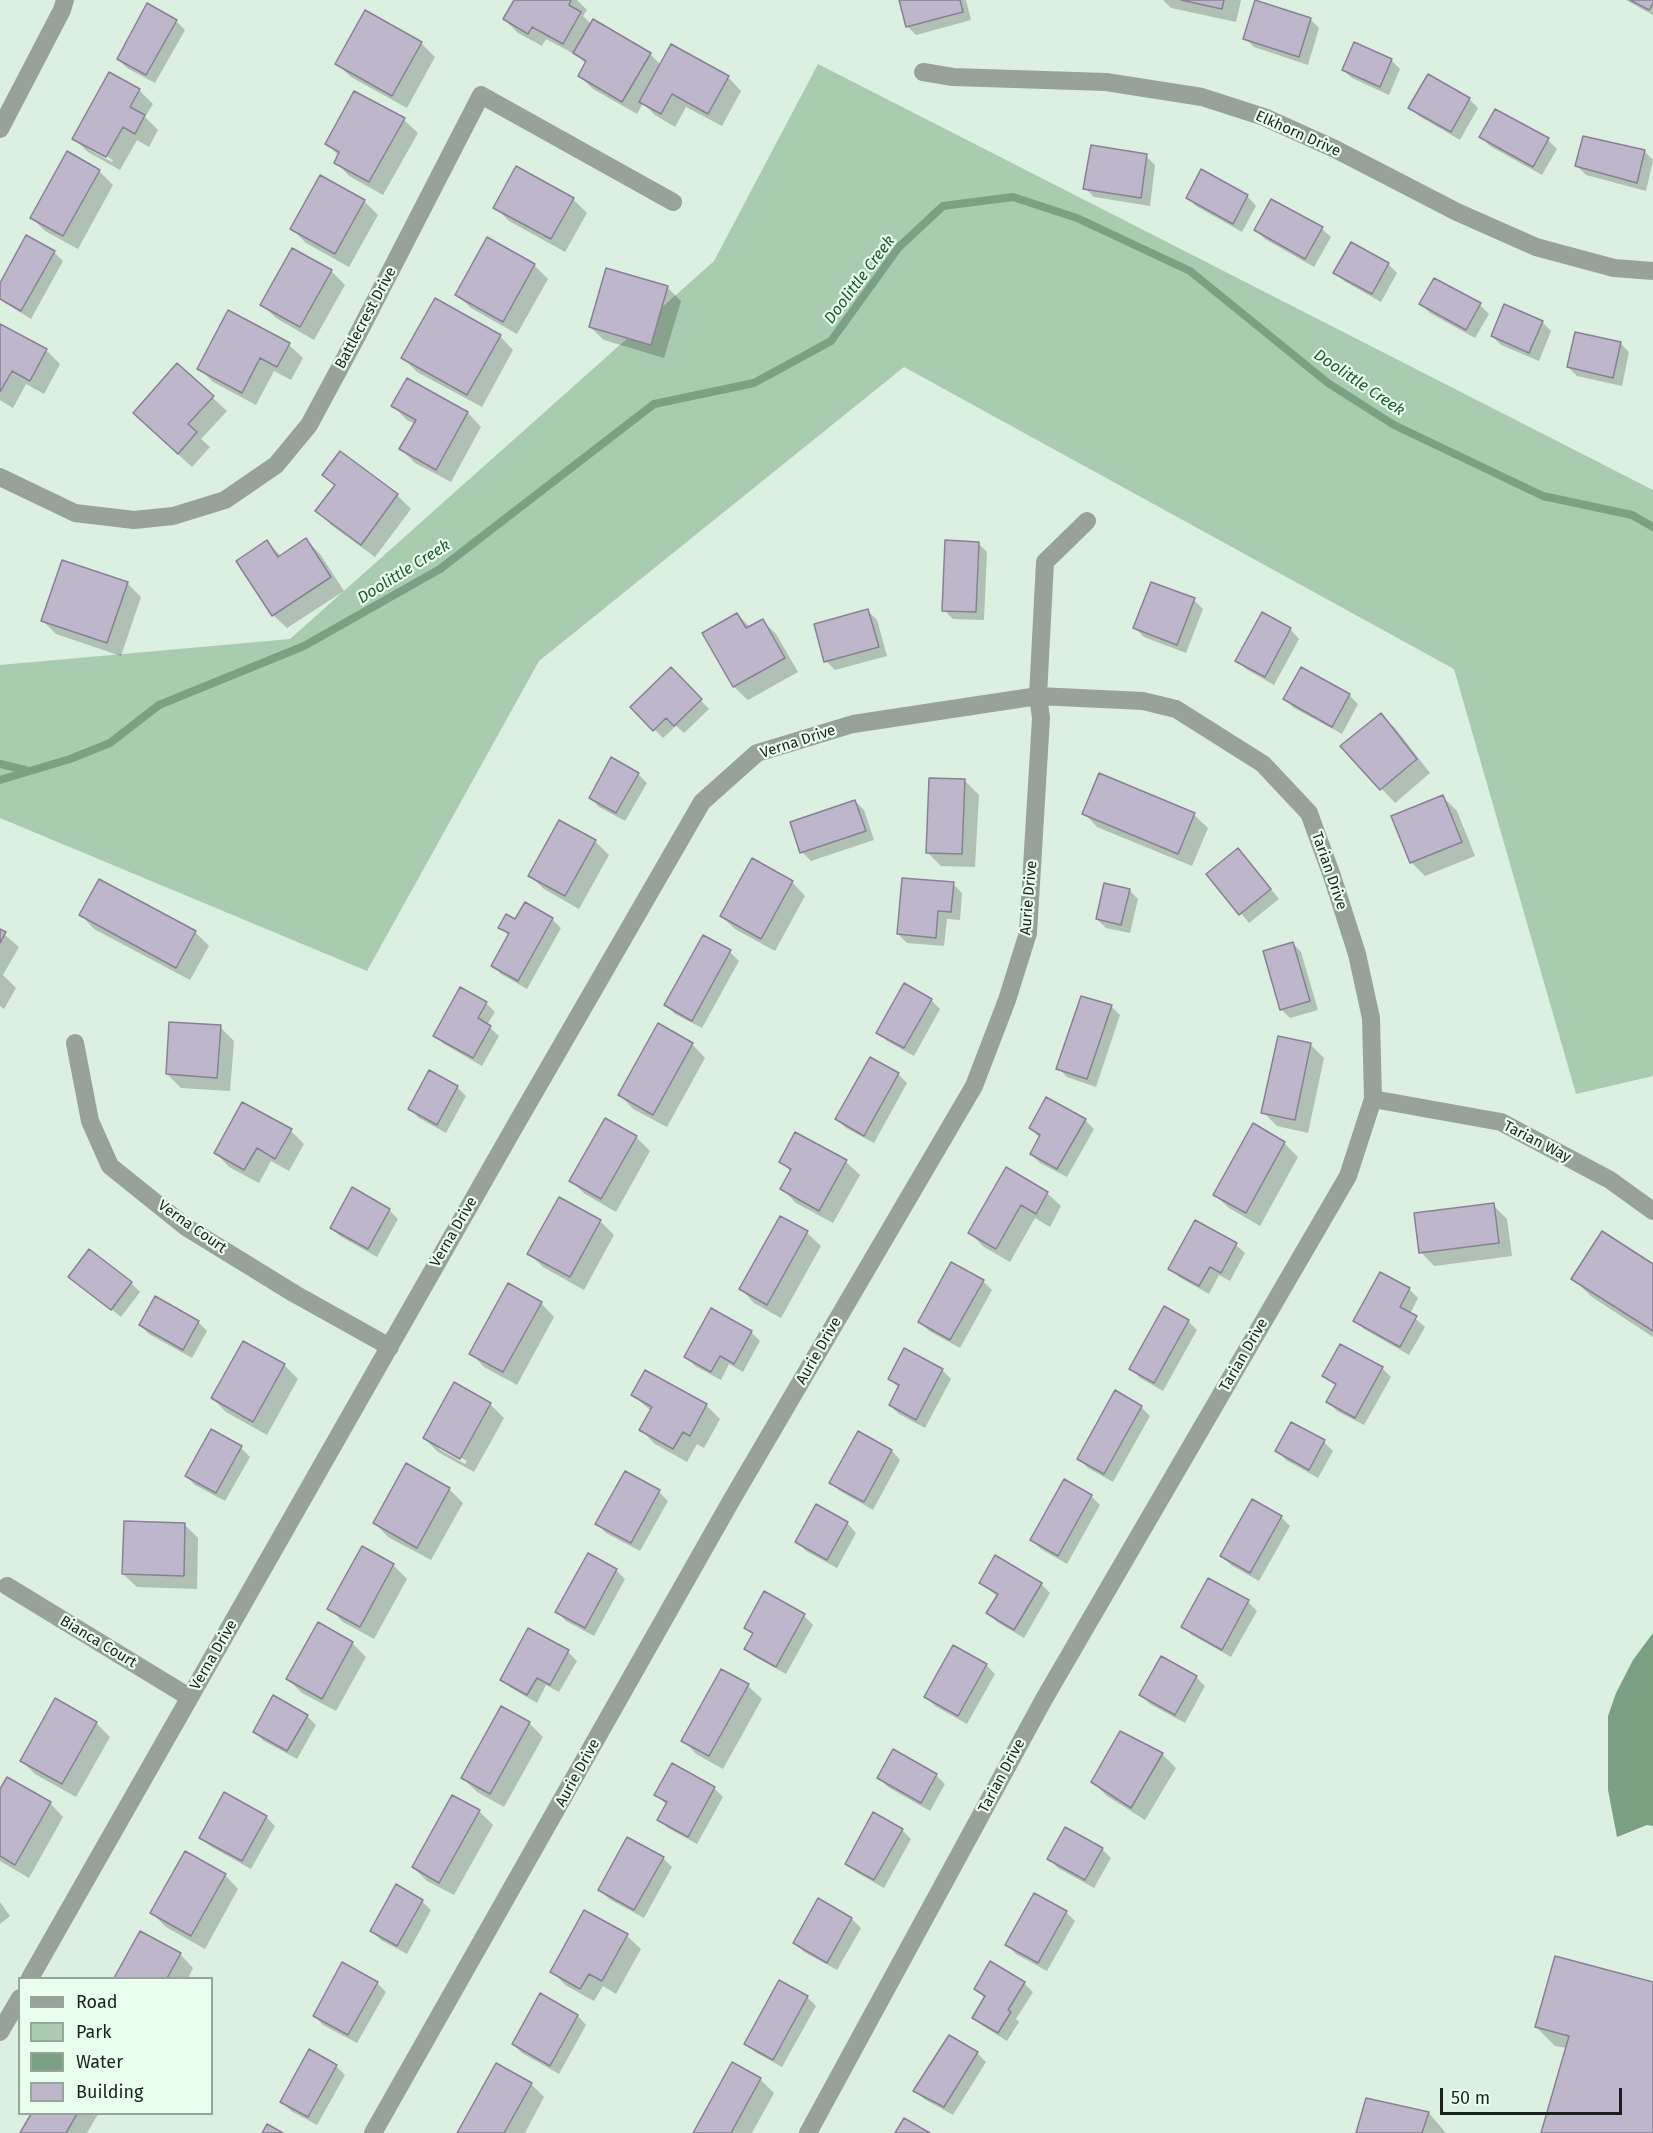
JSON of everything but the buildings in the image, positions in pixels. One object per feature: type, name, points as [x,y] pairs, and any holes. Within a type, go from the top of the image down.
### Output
[{"type":"street","points":[[0,129],[62,10],[65,0]]},
{"type":"street","name":"Elkhorn Drive","points":[[923,72],[953,77],[1106,82],[1202,97],[1263,117],[1325,144],[1457,212],[1536,247],[1614,268],[1653,271]]},
{"type":"street","name":"Battlecrest Drive","points":[[0,477],[75,513],[134,520],[173,516],[225,500],[276,465],[309,425],[481,95],[673,202]]},
{"type":"street","name":"Aurie Drive","points":[[373,2133],[731,1501],[974,1086],[1007,1000],[1028,933],[1041,718],[1038,696],[1045,562],[1087,520]]},
{"type":"street","name":"Tarian Drive","points":[[808,2133],[1044,1699],[1348,1176],[1373,1099],[1371,1018],[1357,954],[1309,813],[1263,764],[1176,709],[1143,701],[1038,696]]},
{"type":"street","name":"Verna Drive","points":[[31,1977],[702,802],[757,753],[853,724],[1038,696]]},
{"type":"street","name":"Verna Court","points":[[75,1043],[90,1121],[110,1166],[186,1227],[295,1294],[390,1347]]},
{"type":"street","name":"Tarian Way","points":[[1373,1099],[1501,1122],[1610,1180],[1653,1211]]},
{"type":"street","name":"Bianca Court","points":[[7,1586],[189,1697]]},
{"type":"street","points":[[0,2032],[18,2001]]},
{"type":"green space","points":[[818,64],[1653,490],[1653,1076],[1576,1094],[1454,669],[904,367],[539,661],[367,971],[0,818],[0,665],[290,639],[714,261]]},
{"type":"water","points":[[1653,1633],[1653,1826],[1647,1825],[1617,1837],[1608,1790],[1608,1716],[1616,1693],[1633,1660]]},
{"type":"waterway","name":"Doolittle Creek","points":[[0,780],[70,759],[110,743],[159,705],[304,646],[440,569],[654,404],[754,383],[831,341],[899,247],[943,206],[1013,197],[1077,218],[1190,271],[1328,383],[1394,425],[1543,496],[1632,515],[1653,527]]},
{"type":"waterway","name":"Doolittle Creek","points":[[0,764],[25,770]]}]
